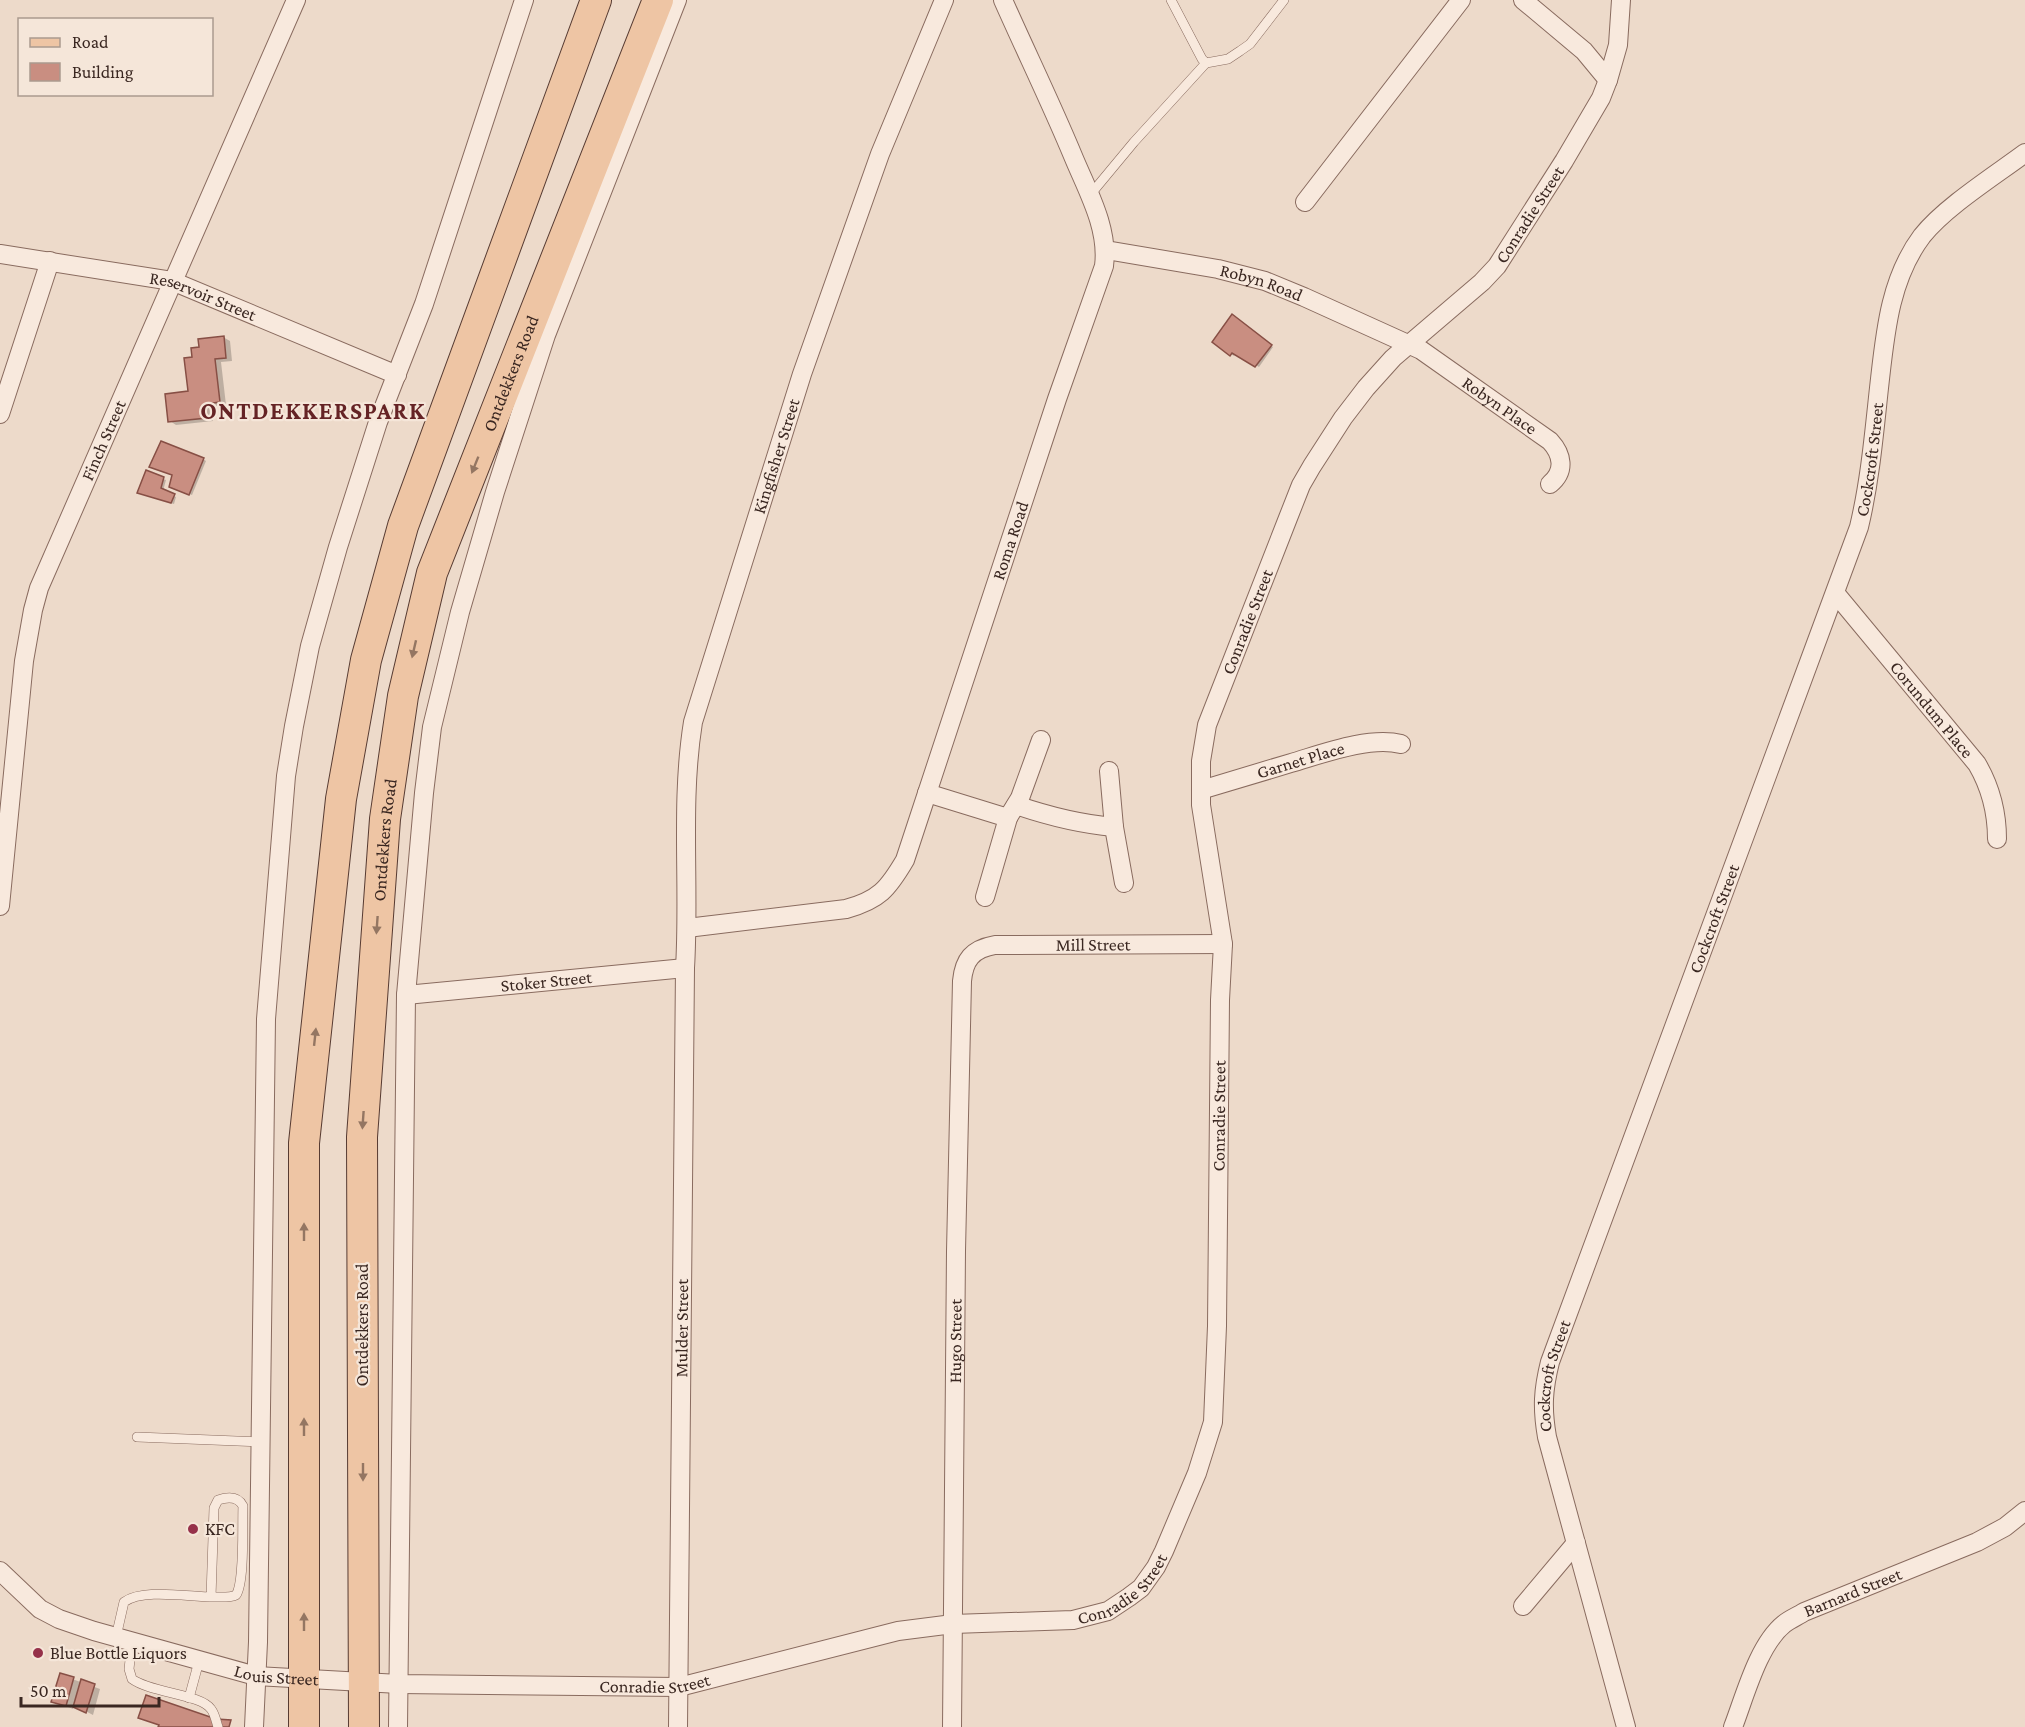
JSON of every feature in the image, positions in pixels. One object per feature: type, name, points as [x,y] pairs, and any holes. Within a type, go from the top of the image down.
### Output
[{"type":"main road","points":[[304,1727],[304,1143],[341,799],[366,660],[403,526],[596,0]]},
{"type":"main road","name":"Ontdekkers Road","points":[[364,1727],[362,1137],[385,819],[403,696],[432,573],[658,0]]},
{"type":"street","name":"Finch Street","points":[[0,906],[2,857],[22,673],[39,588],[296,0]]},
{"type":"street","points":[[254,1727],[261,1442],[266,1019],[286,776],[299,694],[320,609],[378,422],[424,304],[524,0]]},
{"type":"street","name":"Ontdekkers Road","points":[[399,1727],[406,995],[432,727],[460,612],[495,492],[546,335],[677,0]]},
{"type":"street","name":"Kingfisher Street","points":[[687,928],[685,816],[689,748],[696,706],[809,354],[880,154],[944,0]]},
{"type":"street","name":"Roma Road","points":[[687,928],[846,909],[866,903],[880,895],[892,882],[905,860],[1057,399],[1104,266],[1106,250],[1090,195],[1003,0]]},
{"type":"street","points":[[1305,202],[1461,0]]},
{"type":"street","points":[[1522,0],[1584,51],[1608,80]]},
{"type":"street","name":"Conradie Street","points":[[399,1684],[679,1687],[898,1631],[953,1624],[1073,1620],[1108,1611],[1141,1588],[1156,1567],[1197,1473],[1210,1435],[1214,1411],[1222,944],[1204,827],[1201,790],[1202,745],[1212,710],[1301,485],[1349,410],[1393,358],[1482,282],[1497,266],[1601,98],[1618,45],[1621,0]]},
{"type":"street","name":"Cockcroft Street","points":[[1626,1727],[1543,1417],[1543,1396],[1550,1362],[1859,527],[1867,493],[1887,322],[1897,282],[1912,252],[1931,226],[2025,153]]},
{"type":"street","name":"Robyn Road","points":[[1106,250],[1218,269],[1265,281],[1408,345]]},
{"type":"street","name":"Reservoir Street","points":[[0,254],[172,281],[397,375]]},
{"type":"street","points":[[0,414],[50,261]]},
{"type":"street","name":"Robyn Place","points":[[1408,345],[1421,350],[1550,441],[1555,446],[1561,463],[1561,471],[1550,484]]},
{"type":"street","name":"Corundum Place","points":[[1836,594],[1977,764],[1995,807],[1997,839]]},
{"type":"street","points":[[985,897],[1012,812],[1041,740]]},
{"type":"street","name":"Garnet Place","points":[[1201,790],[1347,748],[1375,742],[1390,741],[1401,744]]},
{"type":"street","points":[[1109,771],[1114,827],[1124,883]]},
{"type":"street","points":[[927,793],[1012,812],[1114,827]]},
{"type":"street","name":"Mulder Street","points":[[678,1727],[687,928]]},
{"type":"street","name":"Mill Street","points":[[968,959],[984,946],[994,945],[1222,944]]},
{"type":"street","name":"Hugo Street","points":[[952,1727],[956,1251],[962,981],[964,966],[968,959]]},
{"type":"street","name":"Stoker Street","points":[[406,995],[685,968]]},
{"type":"street","name":"Barnard Street","points":[[1733,1727],[1764,1651],[1784,1624],[1813,1608],[1983,1539],[2005,1527],[2025,1511]]},
{"type":"street","points":[[1523,1606],[1576,1543]]},
{"type":"street","name":"Louis Street","points":[[0,1571],[6,1590],[40,1609],[59,1619],[124,1640],[256,1676],[399,1684]]},
{"type":"lane","points":[[1171,0],[1206,63]]},
{"type":"lane","points":[[1090,195],[1134,142],[1206,63],[1228,59],[1250,44],[1284,0]]},
{"type":"lane","points":[[137,1437],[261,1442]]},
{"type":"lane","points":[[211,1597],[214,1508],[218,1500],[235,1498],[243,1506],[240,1589],[234,1597],[211,1597],[153,1595],[131,1598],[124,1602],[124,1640],[132,1679],[143,1686],[202,1702],[211,1708],[218,1727]]},
{"type":"lane","points":[[189,1698],[199,1661]]},
{"type":"building","points":[[1232,314],[1272,345],[1255,367],[1232,353],[1230,356],[1212,342]]},
{"type":"building","points":[[224,336],[226,358],[215,359],[220,402],[206,404],[207,418],[168,422],[165,394],[188,391],[184,358],[192,357],[191,348],[199,347],[198,339]]},
{"type":"building","points":[[161,441],[204,458],[189,495],[169,487],[172,475],[149,467]]},
{"type":"building","points":[[146,470],[164,477],[161,488],[175,494],[171,503],[137,493]]},
{"type":"building","points":[[60,1673],[74,1677],[66,1706],[51,1702]]},
{"type":"building","points":[[81,1679],[95,1684],[86,1713],[73,1707]]},
{"type":"building","points":[[146,1695],[216,1719],[231,1720],[229,1727],[158,1727],[159,1725],[138,1718]]},
{"type":"place","name":"KFC","points":[[193,1529]]},
{"type":"place","name":"Blue Bottle Liquors","points":[[38,1653]]},
{"type":"district","name":"ONTDEKKERSPARK","points":[[313,411]]}]
